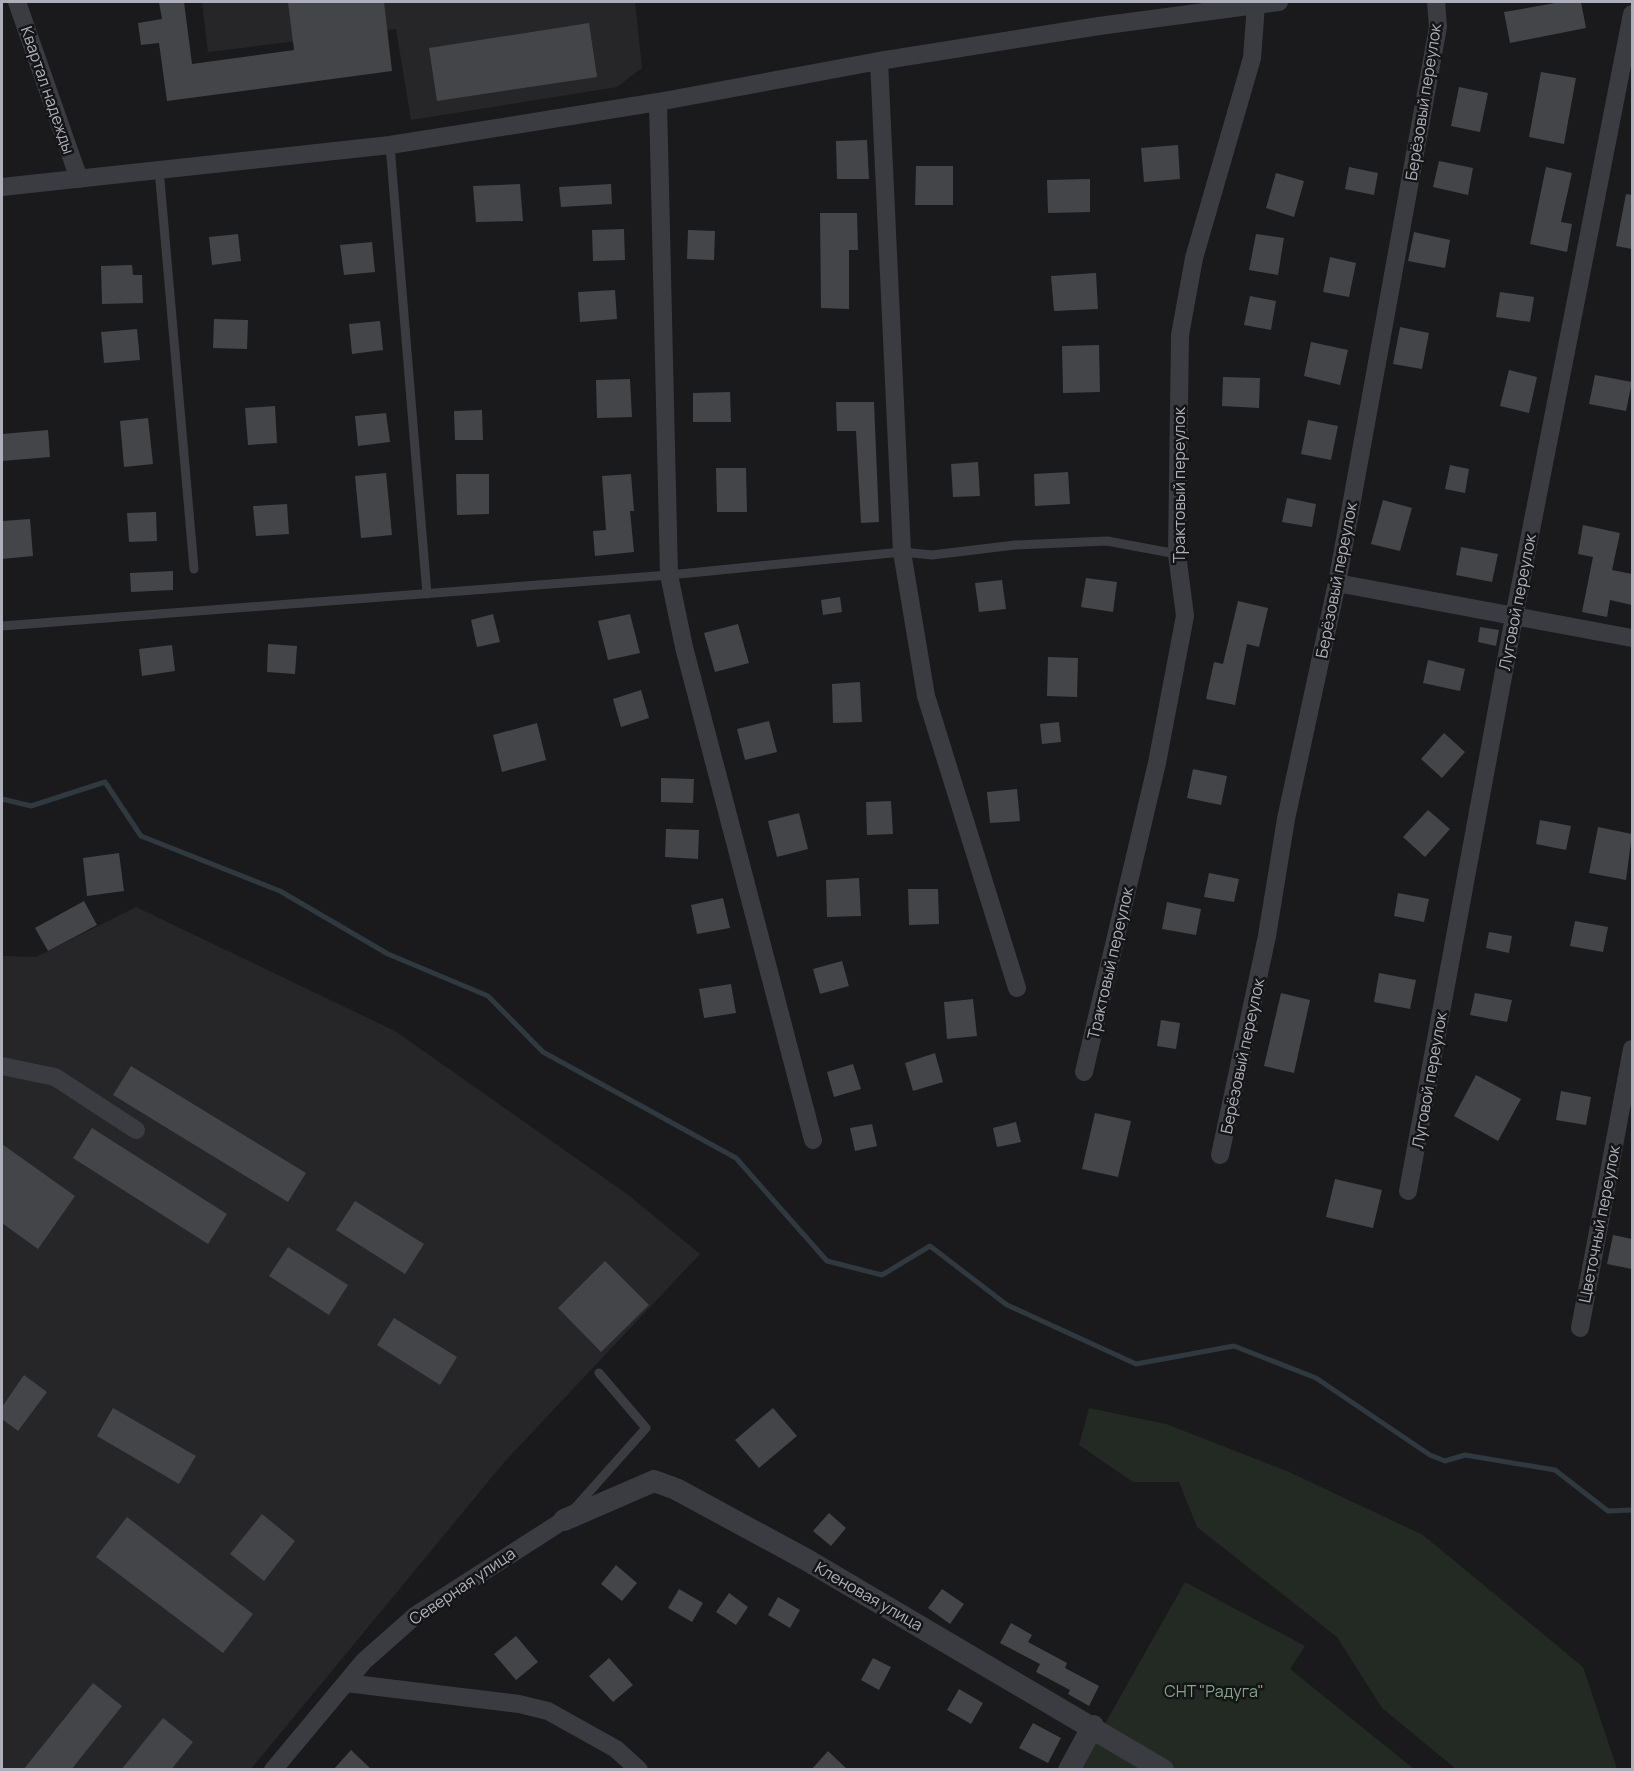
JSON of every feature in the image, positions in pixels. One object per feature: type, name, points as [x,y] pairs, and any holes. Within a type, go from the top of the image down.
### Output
[{"type":"street","name":"Квартал надежды","points":[[17,2],[79,179]]},
{"type":"street","points":[[2,187],[390,145],[658,102],[879,61],[1099,26],[1279,2]]},
{"type":"street","name":"Берёзовый переулок","points":[[1220,1155],[1267,936],[1286,819],[1337,583],[1438,27],[1436,2]]},
{"type":"street","name":"Трактовый переулок","points":[[1084,1072],[1156,763],[1185,616],[1177,554],[1180,335],[1194,258],[1252,58],[1256,5]]},
{"type":"street","name":"Луговой переулок","points":[[1408,1191],[1514,617],[1632,14]]},
{"type":"street","points":[[879,61],[902,552],[926,696],[1017,988]]},
{"type":"street","points":[[658,102],[669,575],[684,647],[813,1140]]},
{"type":"street","points":[[1337,583],[1632,638]]},
{"type":"street","name":"Цветочный переулок","points":[[1580,1328],[1632,1049]]},
{"type":"street","points":[[2,1066],[56,1077],[136,1131]]},
{"type":"street","name":"Кленовая улица","points":[[564,1520],[654,1481],[676,1489],[807,1560],[1093,1726],[1163,1770]]},
{"type":"street","name":"Северная улица","points":[[273,1770],[364,1661],[416,1615],[564,1520]]},
{"type":"street","points":[[346,1683],[519,1704],[548,1711],[616,1749],[639,1770]]},
{"type":"street","points":[[1069,1770],[1093,1726]]},
{"type":"lane","points":[[390,145],[428,594]]},
{"type":"lane","points":[[159,169],[194,569]]},
{"type":"lane","points":[[2,626],[669,575],[902,552],[932,555],[1015,544],[1107,541],[1177,554]]},
{"type":"lane","points":[[564,1520],[646,1428],[599,1372]]},
{"type":"shaded area","points":[[202,2],[635,2],[642,68],[617,87],[411,120],[396,29],[208,52]]},
{"type":"shaded area","points":[[136,907],[395,1031],[627,1194],[700,1254],[506,1460],[251,1769],[2,1770],[2,956],[36,957]]},
{"type":"green space","points":[[1089,1408],[1166,1424],[1287,1471],[1423,1535],[1583,1667],[1617,1769],[1456,1769],[1382,1708],[1337,1637],[1197,1527],[1179,1482],[1133,1482],[1079,1445]]},
{"type":"green space","name":"СНТ \"Радуга\"","points":[[1185,1582],[1305,1646],[1290,1669],[1414,1769],[1079,1770]]},
{"type":"building","points":[[159,2],[184,2],[192,64],[294,50],[288,2],[384,2],[392,71],[167,101],[159,43],[141,45],[138,23],[162,19]]},
{"type":"building","points":[[1561,2],[1581,2],[1586,28],[1510,43],[1504,12]]},
{"type":"building","points":[[589,23],[597,77],[437,101],[429,48]]},
{"type":"building","points":[[1541,72],[1576,78],[1564,144],[1529,137]]},
{"type":"building","points":[[1459,87],[1488,93],[1480,132],[1451,126]]},
{"type":"building","points":[[867,140],[869,179],[837,179],[836,141]]},
{"type":"building","points":[[1178,145],[1180,179],[1144,182],[1141,148]]},
{"type":"building","points":[[1439,161],[1473,168],[1468,195],[1433,187]]},
{"type":"building","points":[[916,166],[953,166],[953,205],[915,205]]},
{"type":"building","points":[[1349,167],[1378,173],[1374,195],[1345,189]]},
{"type":"building","points":[[1546,167],[1572,173],[1561,222],[1572,224],[1567,252],[1530,244]]},
{"type":"building","points":[[1276,173],[1304,181],[1294,217],[1266,208]]},
{"type":"building","points":[[1090,179],[1090,212],[1048,213],[1047,180]]},
{"type":"building","points":[[520,184],[523,221],[476,222],[473,186]]},
{"type":"building","points":[[611,184],[612,204],[561,207],[559,187]]},
{"type":"building","points":[[1626,194],[1632,195],[1632,249],[1616,246]]},
{"type":"building","points":[[820,213],[857,213],[858,250],[849,250],[849,309],[821,308]]},
{"type":"building","points":[[624,229],[625,260],[593,261],[592,230]]},
{"type":"building","points":[[688,230],[715,231],[714,260],[687,259]]},
{"type":"building","points":[[1414,232],[1450,240],[1445,268],[1408,261]]},
{"type":"building","points":[[238,234],[241,261],[212,265],[209,237]]},
{"type":"building","points":[[1256,234],[1284,238],[1278,275],[1249,270]]},
{"type":"building","points":[[372,242],[375,272],[344,275],[340,245]]},
{"type":"building","points":[[1330,257],[1356,263],[1349,297],[1323,292]]},
{"type":"building","points":[[132,265],[133,275],[142,275],[143,303],[102,304],[101,266]]},
{"type":"building","points":[[1096,273],[1098,309],[1054,311],[1051,276]]},
{"type":"building","points":[[615,290],[617,319],[580,322],[578,292]]},
{"type":"building","points":[[1500,292],[1534,297],[1530,322],[1496,317]]},
{"type":"building","points":[[1250,296],[1276,301],[1271,330],[1244,325]]},
{"type":"building","points":[[214,319],[248,320],[247,349],[213,348]]},
{"type":"building","points":[[380,321],[383,350],[352,354],[349,324]]},
{"type":"building","points":[[1400,327],[1429,333],[1422,369],[1393,364]]},
{"type":"building","points":[[137,329],[140,360],[104,363],[101,332]]},
{"type":"building","points":[[1311,342],[1348,350],[1340,385],[1304,376]]},
{"type":"building","points":[[1099,345],[1100,392],[1063,393],[1062,346]]},
{"type":"building","points":[[1509,370],[1537,377],[1529,413],[1500,406]]},
{"type":"building","points":[[1595,375],[1632,382],[1626,411],[1589,404]]},
{"type":"building","points":[[1223,377],[1260,378],[1259,408],[1222,406]]},
{"type":"building","points":[[630,379],[632,417],[597,418],[596,380]]},
{"type":"building","points":[[730,392],[731,422],[693,422],[693,393]]},
{"type":"building","points":[[836,402],[874,402],[879,522],[861,523],[856,431],[837,431]]},
{"type":"building","points":[[275,406],[277,443],[248,445],[245,408]]},
{"type":"building","points":[[482,410],[483,440],[455,440],[454,411]]},
{"type":"building","points":[[386,413],[390,442],[358,446],[355,416]]},
{"type":"building","points":[[148,418],[153,464],[124,467],[120,421]]},
{"type":"building","points":[[1308,420],[1338,426],[1331,460],[1301,454]]},
{"type":"building","points":[[48,430],[50,457],[2,461],[2,434]]},
{"type":"building","points":[[978,462],[980,496],[953,497],[951,464]]},
{"type":"building","points":[[1450,465],[1469,469],[1465,493],[1445,489]]},
{"type":"building","points":[[716,468],[746,468],[747,512],[717,512]]},
{"type":"building","points":[[1068,472],[1070,504],[1035,506],[1034,474]]},
{"type":"building","points":[[386,473],[392,535],[361,538],[355,476]]},
{"type":"building","points":[[456,474],[489,474],[489,514],[457,515]]},
{"type":"building","points":[[631,474],[634,511],[630,511],[634,552],[595,556],[593,531],[606,530],[602,476]]},
{"type":"building","points":[[1287,498],[1316,504],[1312,527],[1282,522]]},
{"type":"building","points":[[1383,500],[1412,508],[1400,551],[1371,544]]},
{"type":"building","points":[[287,504],[289,534],[256,536],[253,506]]},
{"type":"building","points":[[156,512],[157,541],[129,542],[127,513]]},
{"type":"building","points":[[30,519],[33,556],[2,559],[2,521]]},
{"type":"building","points":[[1583,525],[1620,533],[1612,570],[1632,574],[1632,605],[1610,600],[1607,617],[1582,612],[1593,557],[1578,554]]},
{"type":"building","points":[[1461,547],[1498,554],[1492,582],[1456,575]]},
{"type":"building","points":[[173,571],[173,590],[131,592],[130,573]]},
{"type":"building","points":[[1086,578],[1117,582],[1113,612],[1081,607]]},
{"type":"building","points":[[1002,580],[1006,609],[979,612],[975,583]]},
{"type":"building","points":[[840,597],[842,612],[823,615],[821,600]]},
{"type":"building","points":[[1238,601],[1268,608],[1259,647],[1247,644],[1235,705],[1206,699],[1214,662],[1223,664]]},
{"type":"building","points":[[493,614],[500,642],[477,647],[471,620]]},
{"type":"building","points":[[630,614],[640,653],[608,660],[598,621]]},
{"type":"building","points":[[738,624],[749,663],[715,672],[704,633]]},
{"type":"building","points":[[1480,627],[1499,630],[1496,646],[1478,642]]},
{"type":"building","points":[[268,644],[297,646],[295,674],[267,672]]},
{"type":"building","points":[[172,645],[175,671],[142,676],[139,649]]},
{"type":"building","points":[[1048,657],[1078,658],[1077,697],[1047,696]]},
{"type":"building","points":[[1428,660],[1465,669],[1460,691],[1423,683]]},
{"type":"building","points":[[860,682],[862,722],[833,723],[832,684]]},
{"type":"building","points":[[641,690],[649,718],[621,727],[613,699]]},
{"type":"building","points":[[769,721],[777,752],[745,760],[737,729]]},
{"type":"building","points":[[1059,722],[1061,742],[1042,744],[1040,724]]},
{"type":"building","points":[[537,723],[546,760],[502,772],[493,735]]},
{"type":"building","points":[[1444,733],[1465,752],[1442,778],[1421,759]]},
{"type":"building","points":[[1193,769],[1227,776],[1221,805],[1187,798]]},
{"type":"building","points":[[661,778],[694,779],[693,803],[661,802]]},
{"type":"building","points":[[1017,789],[1020,821],[990,823],[987,792]]},
{"type":"building","points":[[891,801],[893,834],[867,835],[866,802]]},
{"type":"building","points":[[1428,810],[1450,829],[1425,857],[1403,837]]},
{"type":"building","points":[[799,813],[808,849],[777,857],[768,821]]},
{"type":"building","points":[[1540,820],[1571,826],[1566,850],[1536,844]]},
{"type":"building","points":[[1598,827],[1632,834],[1626,880],[1589,873]]},
{"type":"building","points":[[666,829],[699,830],[698,859],[665,857]]},
{"type":"building","points":[[119,853],[124,891],[87,896],[83,858]]},
{"type":"building","points":[[1209,873],[1239,879],[1234,902],[1204,897]]},
{"type":"building","points":[[859,878],[861,916],[827,917],[826,880]]},
{"type":"building","points":[[908,889],[938,889],[939,924],[909,925]]},
{"type":"building","points":[[1398,893],[1429,899],[1424,922],[1394,916]]},
{"type":"building","points":[[723,898],[730,928],[697,934],[691,905]]},
{"type":"building","points":[[84,901],[97,925],[48,951],[35,928]]},
{"type":"building","points":[[1167,902],[1201,909],[1196,935],[1162,929]]},
{"type":"building","points":[[1575,921],[1608,927],[1603,952],[1570,946]]},
{"type":"building","points":[[1489,932],[1512,936],[1509,953],[1486,948]]},
{"type":"building","points":[[842,961],[849,986],[820,994],[813,969]]},
{"type":"building","points":[[1379,973],[1416,980],[1410,1009],[1374,1002]]},
{"type":"building","points":[[731,984],[736,1013],[704,1018],[699,989]]},
{"type":"building","points":[[1281,993],[1310,1000],[1294,1073],[1264,1066]]},
{"type":"building","points":[[1475,993],[1512,1000],[1507,1022],[1470,1015]]},
{"type":"building","points":[[973,999],[977,1036],[947,1039],[944,1002]]},
{"type":"building","points":[[1161,1020],[1180,1023],[1176,1049],[1157,1046]]},
{"type":"building","points":[[935,1053],[943,1082],[913,1091],[905,1063]]},
{"type":"building","points":[[853,1064],[861,1089],[834,1097],[827,1072]]},
{"type":"building","points":[[131,1066],[306,1173],[288,1202],[113,1095]]},
{"type":"building","points":[[1476,1075],[1521,1099],[1498,1141],[1454,1116]]},
{"type":"building","points":[[1561,1091],[1591,1097],[1586,1125],[1556,1120]]},
{"type":"building","points":[[1095,1113],[1131,1121],[1118,1177],[1082,1169]]},
{"type":"building","points":[[1016,1122],[1021,1142],[997,1147],[993,1128]]},
{"type":"building","points":[[872,1124],[877,1146],[855,1151],[850,1128]]},
{"type":"building","points":[[92,1128],[227,1214],[208,1244],[73,1158]]},
{"type":"building","points":[[2,1144],[75,1196],[38,1249],[2,1223]]},
{"type":"building","points":[[1335,1179],[1382,1190],[1373,1228],[1326,1217]]},
{"type":"building","points":[[355,1201],[424,1244],[405,1274],[336,1230]]},
{"type":"building","points":[[1613,1235],[1632,1239],[1632,1269],[1607,1264]]},
{"type":"building","points":[[288,1247],[348,1285],[329,1315],[269,1276]]},
{"type":"building","points":[[605,1261],[649,1305],[601,1352],[558,1308]]},
{"type":"building","points":[[394,1318],[457,1357],[440,1385],[377,1345]]},
{"type":"building","points":[[24,1375],[47,1392],[18,1431],[2,1419],[2,1407]]},
{"type":"building","points":[[113,1408],[196,1456],[179,1484],[97,1436]]},
{"type":"building","points":[[773,1408],[797,1436],[759,1468],[735,1440]]},
{"type":"building","points":[[829,1513],[846,1528],[831,1546],[813,1531]]},
{"type":"building","points":[[262,1514],[295,1541],[264,1581],[230,1554]]},
{"type":"building","points":[[127,1517],[253,1614],[223,1653],[96,1557]]},
{"type":"building","points":[[616,1565],[637,1583],[622,1601],[601,1584]]},
{"type":"building","points":[[679,1589],[703,1603],[692,1622],[668,1608]]},
{"type":"building","points":[[942,1589],[964,1604],[950,1624],[928,1608]]},
{"type":"building","points":[[729,1593],[748,1607],[736,1625],[716,1612]]},
{"type":"building","points":[[778,1597],[800,1610],[790,1628],[768,1615]]},
{"type":"building","points":[[1011,1623],[1032,1635],[1028,1642],[1067,1663],[1065,1668],[1099,1686],[1089,1706],[1068,1694],[1070,1690],[1036,1672],[1040,1664],[1000,1643]]},
{"type":"building","points":[[516,1636],[538,1662],[516,1680],[494,1654]]},
{"type":"building","points":[[609,1658],[633,1685],[613,1702],[589,1676]]},
{"type":"building","points":[[873,1658],[891,1667],[879,1690],[861,1680]]},
{"type":"building","points":[[93,1683],[122,1706],[71,1770],[23,1770]]},
{"type":"building","points":[[959,1689],[983,1703],[971,1724],[947,1710]]},
{"type":"building","points":[[163,1718],[193,1742],[171,1770],[121,1770]]},
{"type":"building","points":[[1033,1723],[1061,1738],[1048,1763],[1019,1748]]},
{"type":"building","points":[[351,1750],[372,1770],[333,1770]]},
{"type":"building","points":[[828,1751],[848,1770],[811,1770]]},
{"type":"waterway","points":[[2,799],[31,806],[105,782],[141,836],[280,891],[388,954],[488,996],[543,1052],[736,1158],[827,1261],[882,1275],[930,1246],[1007,1305],[1136,1364],[1234,1346],[1316,1378],[1430,1455],[1445,1461],[1465,1455],[1555,1470],[1608,1511],[1632,1510]]}]
